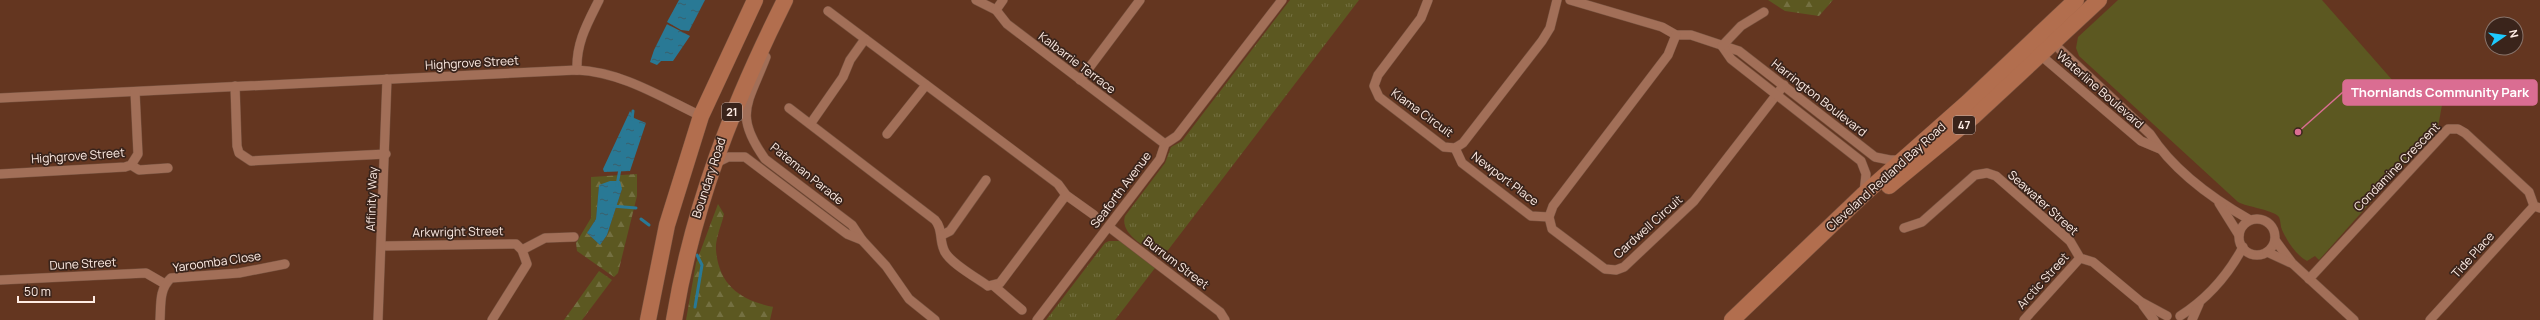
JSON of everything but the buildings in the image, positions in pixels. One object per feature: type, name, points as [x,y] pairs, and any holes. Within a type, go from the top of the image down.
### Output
[{"type":"highway","name":"21","points":[[648,320],[667,225],[701,116],[754,0]]},
{"type":"highway","name":"Boundary Road","points":[[674,320],[692,230],[712,166],[733,110],[785,0]]},
{"type":"highway","name":"Cleveland Redland Bay Road","points":[[1732,320],[1864,194],[1968,102],[2028,43],[2076,0]]},
{"type":"highway","name":"Cleveland Redland Bay Road","points":[[1818,238],[1868,204],[1969,121],[2041,56],[2099,0]]},
{"type":"street","points":[[577,70],[577,54],[580,38],[599,0]]},
{"type":"street","name":"Kalbarrie Terrace","points":[[976,0],[996,10],[1007,24],[1165,144]]},
{"type":"street","points":[[996,10],[1003,0]]},
{"type":"street","points":[[1080,80],[1140,0]]},
{"type":"street","name":"Seaforth Avenue","points":[[1037,320],[1160,159],[1165,144],[1177,136],[1282,0]]},
{"type":"street","name":"Kiama Circuit","points":[[1428,0],[1421,18],[1378,75],[1374,86],[1379,97],[1402,115],[1444,147],[1455,148],[1463,143],[1542,41],[1550,28],[1557,0]]},
{"type":"street","name":"Harrington Boulevard","points":[[1570,0],[1662,27],[1676,35],[1691,35],[1739,51],[1875,157],[1890,160],[1903,159]]},
{"type":"street","points":[[828,11],[1058,184],[1066,195],[1094,215]]},
{"type":"street","points":[[1722,46],[1741,26],[1764,12]]},
{"type":"street","name":"Pateman Parade","points":[[771,28],[766,55],[745,112],[748,132],[765,159],[852,225],[862,240],[886,266],[909,299],[935,320]]},
{"type":"street","name":"Waterline Boulevard","points":[[2042,31],[2150,134],[2160,149],[2218,202],[2250,220]]},
{"type":"street","points":[[1549,217],[1552,206],[1668,55],[1676,35]]},
{"type":"street","points":[[811,123],[843,77],[850,60],[865,39]]},
{"type":"street","name":"Waterline Boulevard","points":[[2028,43],[2041,56],[2141,141],[2160,149]]},
{"type":"street","name":"Harrington Boulevard","points":[[1722,46],[1731,59],[1861,161],[1866,174],[1864,194]]},
{"type":"street","name":"Highgrove Street","points":[[0,98],[597,70],[617,76],[701,116]]},
{"type":"street","name":"Affinity Way","points":[[378,320],[386,154],[387,79]]},
{"type":"street","points":[[887,134],[926,85]]},
{"type":"street","name":"Cardwell Circuit","points":[[1549,217],[1552,229],[1605,269],[1616,270],[1624,268],[1694,201],[1784,85]]},
{"type":"street","points":[[235,86],[237,146],[239,153],[250,161],[386,154]]},
{"type":"street","name":"Highgrove Street","points":[[0,174],[125,167],[131,165],[138,154],[135,92]]},
{"type":"street","points":[[789,108],[811,123],[935,220],[940,226],[943,250],[948,257],[988,286],[994,286],[1000,283],[1066,195]]},
{"type":"street","name":"Condamine Crescent","points":[[2309,278],[2448,129],[2458,129],[2465,133],[2529,192],[2537,207]]},
{"type":"street","name":"Newport Place","points":[[1455,148],[1462,163],[1531,216],[1549,217]]},
{"type":"street","name":"Pateman Parade","points":[[712,166],[728,157],[745,157],[847,234],[862,240]]},
{"type":"street","points":[[131,165],[139,170],[168,168]]},
{"type":"street","name":"Seawater Street","points":[[1904,228],[1922,222],[1975,175],[1987,173],[1996,176],[2070,241],[2080,258]]},
{"type":"street","points":[[942,235],[950,230],[986,180]]},
{"type":"street","name":"Waterline Boulevard","points":[[2218,202],[2239,236]]},
{"type":"street","name":"Tide Place","points":[[2430,320],[2537,207]]},
{"type":"street","points":[[2080,258],[2093,262],[2141,302],[2165,318],[2183,318],[2199,304],[2232,267],[2242,247],[2239,236],[2242,226],[2250,220],[2266,221],[2273,229],[2274,240],[2292,263],[2354,320]]},
{"type":"street","name":"Burrum Street","points":[[1109,227],[1220,312],[1225,320]]},
{"type":"street","points":[[492,320],[527,264],[522,250],[545,238],[574,237]]},
{"type":"street","points":[[2267,252],[2274,240]]},
{"type":"street","name":"Arkwright Street","points":[[382,246],[504,243],[516,244],[522,250]]},
{"type":"street","points":[[2242,247],[2254,254]]},
{"type":"street","points":[[2232,267],[2254,254],[2267,252],[2292,263]]},
{"type":"street","name":"Arctic Street","points":[[2024,320],[2080,258]]},
{"type":"street","name":"Yaroomba Close","points":[[160,320],[162,293],[165,284],[172,278],[239,273],[285,264]]},
{"type":"street","name":"Dune Street","points":[[0,280],[146,273],[165,284]]},
{"type":"street","points":[[994,286],[1022,310]]},
{"type":"street","points":[[2141,302],[2154,320]]},
{"type":"street","points":[[2192,320],[2199,304]]},
{"type":"green space","points":[[1290,0],[1359,0],[1162,258],[1131,235],[1126,229],[1124,223],[1125,216],[1165,163],[1171,147],[1182,141]]},
{"type":"green space","points":[[1768,0],[1833,0],[1819,16],[1785,11]]},
{"type":"green space","points":[[2118,0],[2322,0],[2394,82],[2418,84],[2442,105],[2438,127],[2319,260],[2315,256],[2307,261],[2299,255],[2289,243],[2281,228],[2279,217],[2272,212],[2238,202],[2079,56],[2076,48],[2078,37]]},
{"type":"green space","points":[[637,174],[637,196],[618,273],[614,277],[577,251],[576,243],[591,218],[591,177]],"holes":[[[599,185],[622,189],[607,235],[600,245],[587,233],[596,219]]]},
{"type":"green space","points":[[718,204],[724,214],[716,246],[718,262],[722,273],[727,282],[742,295],[761,304],[773,307],[770,320],[686,320],[696,263]]},
{"type":"green space","points":[[1109,241],[1120,241],[1155,268],[1115,320],[1046,320],[1105,243]]},
{"type":"green space","points":[[599,271],[612,280],[582,320],[564,320]]},
{"type":"water","points":[[679,0],[705,0],[689,31],[681,30],[667,22]]},
{"type":"water","points":[[667,24],[690,36],[673,61],[661,61],[657,65],[650,62],[654,50]]},
{"type":"water","points":[[630,111],[634,118],[646,123],[630,171],[604,172],[603,169]]},
{"type":"water","points":[[610,181],[620,181],[622,189],[607,235],[600,245],[587,233],[596,219],[599,185]]},
{"type":"waterway","points":[[632,119],[633,111]]},
{"type":"waterway","points":[[617,185],[620,169]]},
{"type":"waterway","points":[[612,206],[636,208]]},
{"type":"waterway","points":[[641,219],[649,225]]},
{"type":"waterway","points":[[695,307],[702,265],[697,255]]},
{"type":"place","name":"Thornlands Community Park","points":[[2298,132]]}]
